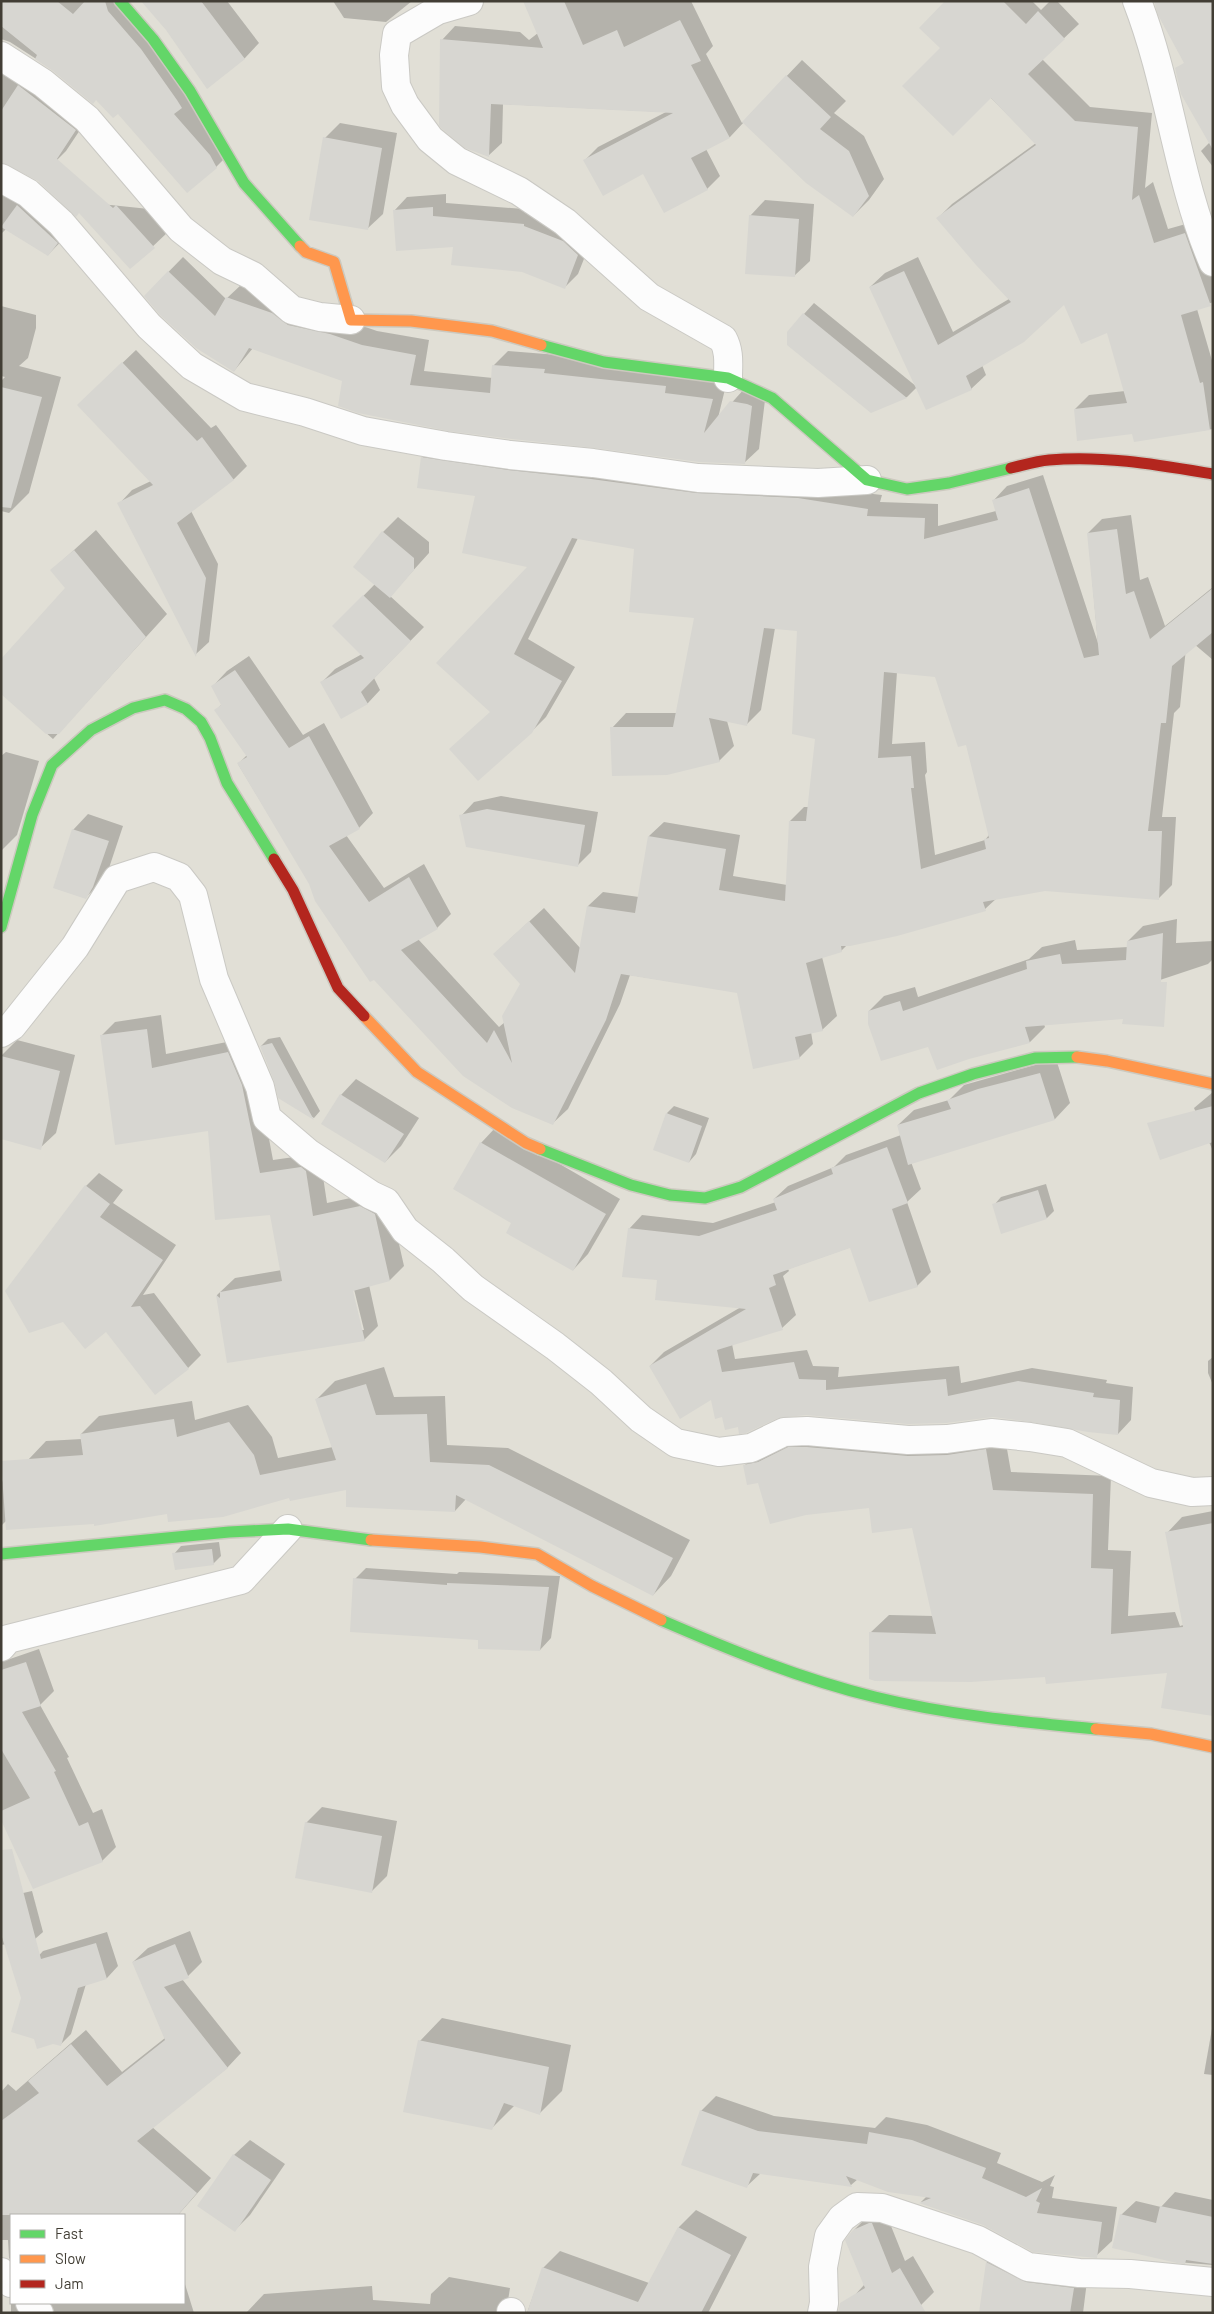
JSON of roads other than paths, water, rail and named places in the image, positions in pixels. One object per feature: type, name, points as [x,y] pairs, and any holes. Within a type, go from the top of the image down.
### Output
[{"type":"street","points":[[120,1],[153,39],[190,91],[244,183],[306,252],[334,262],[352,320]]},
{"type":"street","points":[[469,1],[438,10],[397,34],[394,69],[396,86],[405,105],[430,138],[457,161],[519,191],[565,222],[649,297],[723,339],[729,357],[728,378]]},
{"type":"street","points":[[1136,1],[1162,81],[1174,140],[1189,191],[1213,262]]},
{"type":"street","points":[[1,56],[43,84],[87,119],[181,229],[222,261],[253,276],[292,310],[352,320],[411,321],[492,331],[604,362],[728,378],[772,398],[805,424],[836,455],[867,480]]},
{"type":"street","points":[[1,178],[28,193],[61,222],[149,326],[192,366],[245,398],[305,412],[363,431],[510,455],[593,463],[698,478],[818,483],[867,480],[907,489],[949,482],[1047,460],[1094,458],[1167,466],[1213,474]]},
{"type":"street","points":[[1,927],[32,815],[52,765],[91,730],[133,708],[165,700],[186,709],[201,722],[210,738],[227,783],[293,890],[338,988],[417,1072],[526,1143],[631,1185],[670,1195],[705,1198],[741,1187],[919,1093],[973,1074],[1035,1058],[1070,1056],[1107,1061],[1213,1084]]},
{"type":"street","points":[[1,1033],[12,1026],[75,947],[117,878],[154,867],[179,877],[193,894],[214,979],[260,1087],[267,1118],[308,1153],[386,1202],[405,1230],[443,1260],[473,1288],[555,1346],[601,1382],[641,1420],[676,1444],[719,1452],[750,1448],[784,1432],[806,1431],[908,1440],[947,1439],[990,1433],[1030,1437],[1067,1444],[1151,1483],[1192,1492],[1213,1491]]},
{"type":"street","points":[[1,1554],[229,1532],[288,1530],[368,1540],[480,1547],[537,1554],[592,1586],[660,1620],[750,1658],[874,1697],[974,1717],[1151,1734],[1213,1747]]},
{"type":"street","points":[[1,1647],[8,1639],[242,1580],[288,1530]]},
{"type":"street","points":[[822,2313],[824,2303],[823,2267],[829,2236],[842,2218],[857,2207],[882,2208],[978,2240],[1028,2267],[1079,2273],[1130,2274],[1213,2282]]},
{"type":"street","points":[[1,2272],[10,2282]]}]
